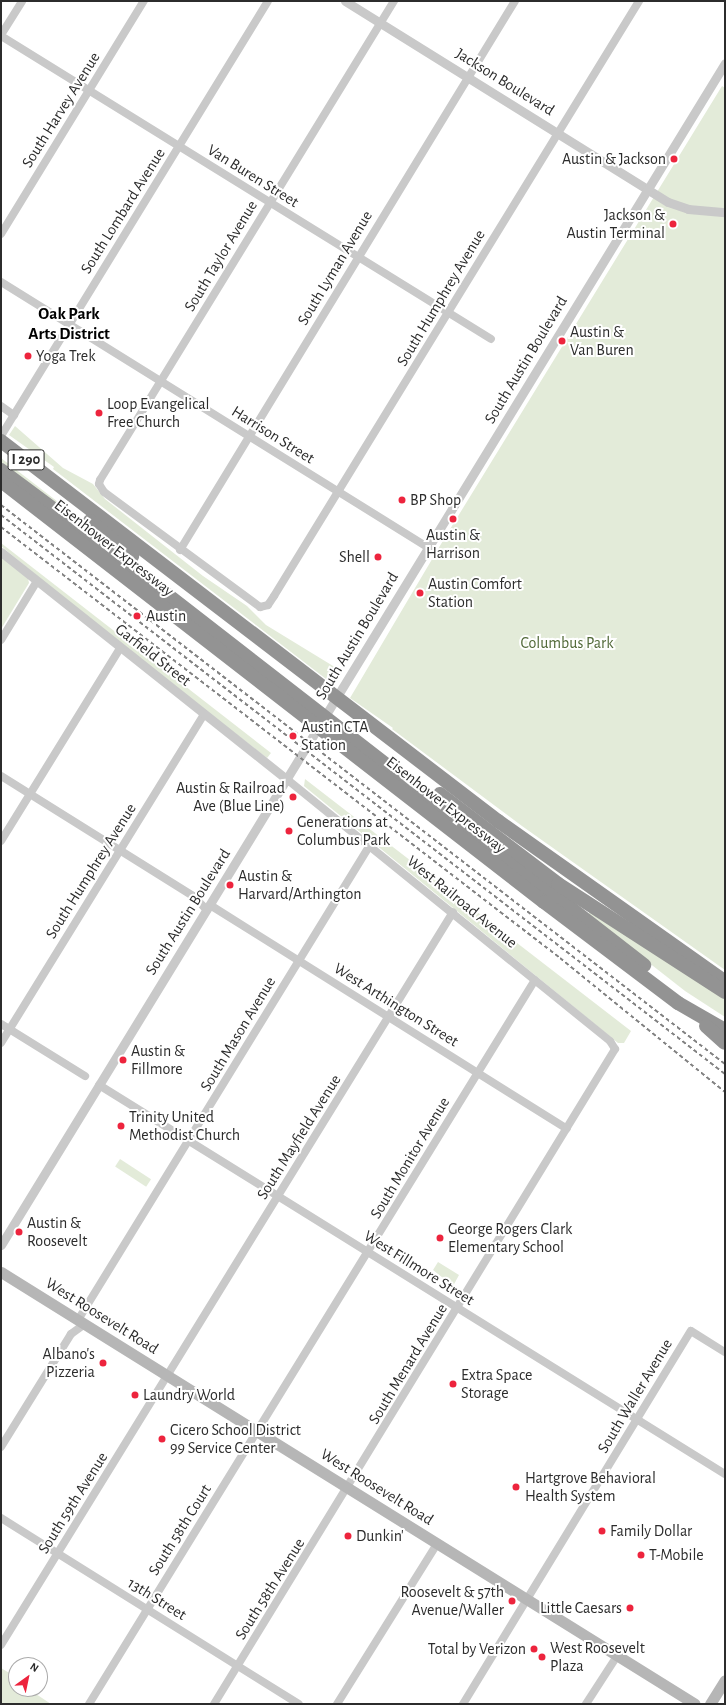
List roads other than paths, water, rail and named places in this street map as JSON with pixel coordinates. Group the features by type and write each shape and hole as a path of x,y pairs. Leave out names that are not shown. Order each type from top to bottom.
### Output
{"highway":[{"name":"Eisenhower Expressway","path":"2,436 52,480 486,812 725,982"},
{"path":"1,470 558,884 725,992"},
{"path":"52,480 82,514 147,569 687,998 722,1029"},
{"name":"Eisenhower Expressway","path":"1,481 319,728 678,1002 722,1029"},
{"path":"678,1002 725,1043"}],"main road":[{"name":"West Roosevelt Road","path":"1,1272 695,1704"},
{"path":"710,1704 725,1680"}],"street":[{"path":"1,36 22,1"},
{"name":"South Harvey Avenue","path":"1,234 144,1"},
{"name":"South Lombard Avenue","path":"2,436 268,1"},
{"name":"Jackson Boulevard","path":"345,1 668,202 688,209 725,212"},
{"name":"South Taylor Avenue","path":"180,550 104,492 99,484 394,1"},
{"name":"South Lyman Avenue","path":"180,550 515,1"},
{"name":"South Humphrey Avenue","path":"180,550 252,604 264,607 274,596 639,1"},
{"name":"Van Buren Street","path":"1,36 491,339"},
{"name":"South Austin Boulevard","path":"1,1245 288,780 648,190 722,75 725,63"},
{"name":"Harrison Street","path":"1,282 429,548"},
{"path":"1,406 14,415"},
{"name":"Garfield Street","path":"1,552 288,780"},
{"path":"1,640 37,581"},
{"path":"1,841 120,648"},
{"name":"South Humphrey Avenue","path":"1,1043 204,714"},
{"name":"West Arthington Street","path":"1,776 566,1129"},
{"name":"West Railroad Avenue","path":"288,780 453,912 610,1041 615,1048"},
{"name":"South Mason Avenue","path":"1,1447 71,1334 82,1322 189,1141 370,845"},
{"name":"South Mayfield Avenue","path":"168,1376 453,912"},
{"name":"South Monitor Avenue","path":"258,1432 535,980"},
{"path":"1,1024 85,1076"},
{"name":"South Menard Avenue","path":"348,1488 615,1048"},
{"name":"West Fillmore Street","path":"99,1085 725,1474"},
{"name":"South Waller Avenue","path":"462,1704 691,1331 725,1352"},
{"name":"South 59th Avenue","path":"1,1645 168,1376"},
{"name":"South 58th Court","path":"89,1704 258,1432"},
{"name":"South 58th Avenue","path":"214,1704 348,1488"},
{"name":"13th Street","path":"1,1518 299,1704"},
{"path":"337,1704 437,1544"},
{"path":"587,1702 617,1656"}],"railway":[{"path":"1,505 725,1064"},
{"path":"1,515 725,1074"},
{"path":"1,527 560,958 725,1092"}],"place":[{"name":"Austin & Jackson","path":"674,159"},
{"name":"Jackson & Austin Terminal","path":"673,224"},
{"name":"Austin & Van Buren","path":"562,341"},
{"name":"Yoga Trek","path":"28,356"},
{"name":"Loop Evangelical Free Church","path":"99,413"},
{"name":"BP Shop","path":"402,500"},
{"name":"Austin & Harrison","path":"453,519"},
{"name":"Shell","path":"378,557"},
{"name":"Austin Comfort Station","path":"420,593"},
{"name":"Austin","path":"137,616"},
{"name":"Austin CTA Station","path":"293,736"},
{"name":"Austin & Railroad Ave (Blue Line)","path":"293,797"},
{"name":"Generations at Columbus Park","path":"289,831"},
{"name":"Austin & Harvard/Arthington","path":"230,885"},
{"name":"Austin & Fillmore","path":"123,1060"},
{"name":"Trinity United Methodist Church","path":"121,1126"},
{"name":"Austin & Roosevelt","path":"19,1232"},
{"name":"George Rogers Clark Elementary School","path":"440,1238"},
{"name":"Albano's Pizzeria","path":"103,1363"},
{"name":"Extra Space Storage","path":"453,1384"},
{"name":"Laundry World","path":"135,1395"},
{"name":"Cicero School District 99 Service Center","path":"162,1439"},
{"name":"Hartgrove Behavioral Health System","path":"516,1487"},
{"name":"Family Dollar","path":"602,1531"},
{"name":"Dunkin'","path":"348,1536"},
{"name":"T-Mobile","path":"641,1555"},
{"name":"Roosevelt & 57th Avenue/Waller","path":"512,1601"},
{"name":"Little Caesars","path":"630,1608"},
{"name":"Total by Verizon","path":"534,1649"},
{"name":"West Roosevelt Plaza","path":"542,1657"}],"district":[{"name":"Oak Park Arts District","path":"69,324"}],"park label":[{"name":"Columbus Park","path":"567,643"}]}
